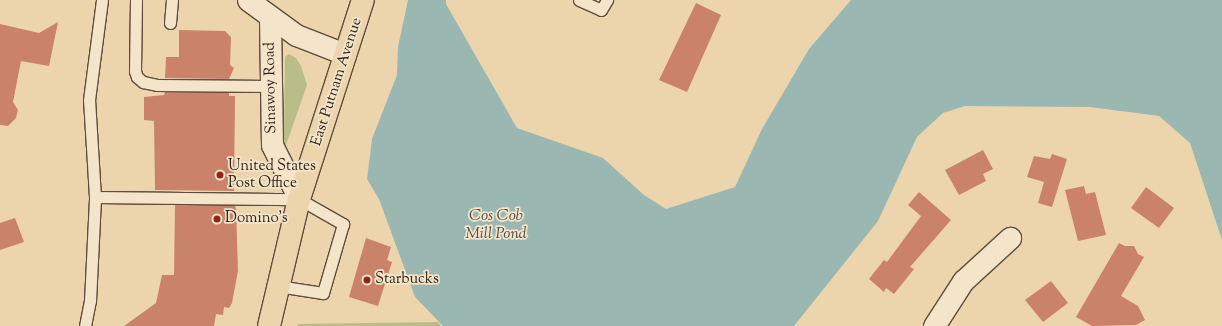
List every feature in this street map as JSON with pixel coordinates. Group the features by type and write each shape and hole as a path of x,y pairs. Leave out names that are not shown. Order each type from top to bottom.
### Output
{"main road":[{"name":"East Putnam Avenue","path":"269,326 299,199 363,0"}],"street":[{"name":"Sinawoy Road","path":"248,0 270,18 296,35 345,54"},
{"name":"Sinawoy Road","path":"270,18 272,145 299,199"},
{"path":"934,326 963,282 1010,238"}],"lane":[{"path":"85,326 90,301 95,197 89,100 102,0"},
{"path":"136,0 135,71 137,77 143,82 156,85 271,86"},
{"path":"170,23 172,0"},
{"path":"579,0 601,10 607,0"},
{"path":"95,197 299,199 343,224 323,293 278,286"}],"green space":[{"path":"289,54 296,58 301,66 307,85 286,145 284,143 285,57"},
{"path":"438,322 441,326 297,326 298,324"}],"water":[{"name":"Cos Cob Mill Pond","path":"408,0 446,0 446,4 517,128 603,158 644,195 666,209 735,187 762,129 809,49 851,0 1222,0 1222,240 1190,143 1159,116 1090,107 965,106 943,113 917,137 878,221 794,326 443,326 415,297 379,199 367,179 372,139 397,75 398,47"}],"building":[{"path":"696,3 721,15 687,92 659,80"},
{"path":"58,22 49,66 21,61 13,102 18,110 16,118 8,126 0,125 0,24 39,33"},
{"path":"179,30 225,31 231,37 230,65 234,68 229,79 165,78 166,57 179,57"},
{"path":"165,92 229,93 229,96 235,96 234,191 155,190 154,121 144,120 144,97 164,95"},
{"path":"983,150 993,169 983,174 986,181 959,195 945,170"},
{"path":"1052,154 1067,159 1052,207 1038,203 1044,182 1027,177 1034,156 1050,159"},
{"path":"1084,186 1086,194 1095,192 1106,235 1078,241 1065,190"},
{"path":"1146,187 1174,208 1159,228 1131,208"},
{"path":"919,192 951,220 910,267 914,269 894,294 886,288 884,292 869,279 884,260 887,262 921,216 908,205"},
{"path":"175,205 234,205 236,208 238,271 232,303 229,308 224,307 223,315 216,314 214,326 124,326 156,303 162,275 174,275"},
{"path":"15,218 24,242 0,250 0,223"},
{"path":"366,238 391,247 387,260 392,262 378,306 349,297"},
{"path":"1119,243 1125,246 1134,246 1138,254 1144,257 1121,296 1138,306 1145,320 1136,325 1092,326 1076,317"},
{"path":"1051,281 1068,303 1043,322 1025,300"}],"place":[{"name":"United States Post Office","path":"220,175"},
{"name":"Domino's","path":"217,219"},
{"name":"Starbucks","path":"367,280"}]}
